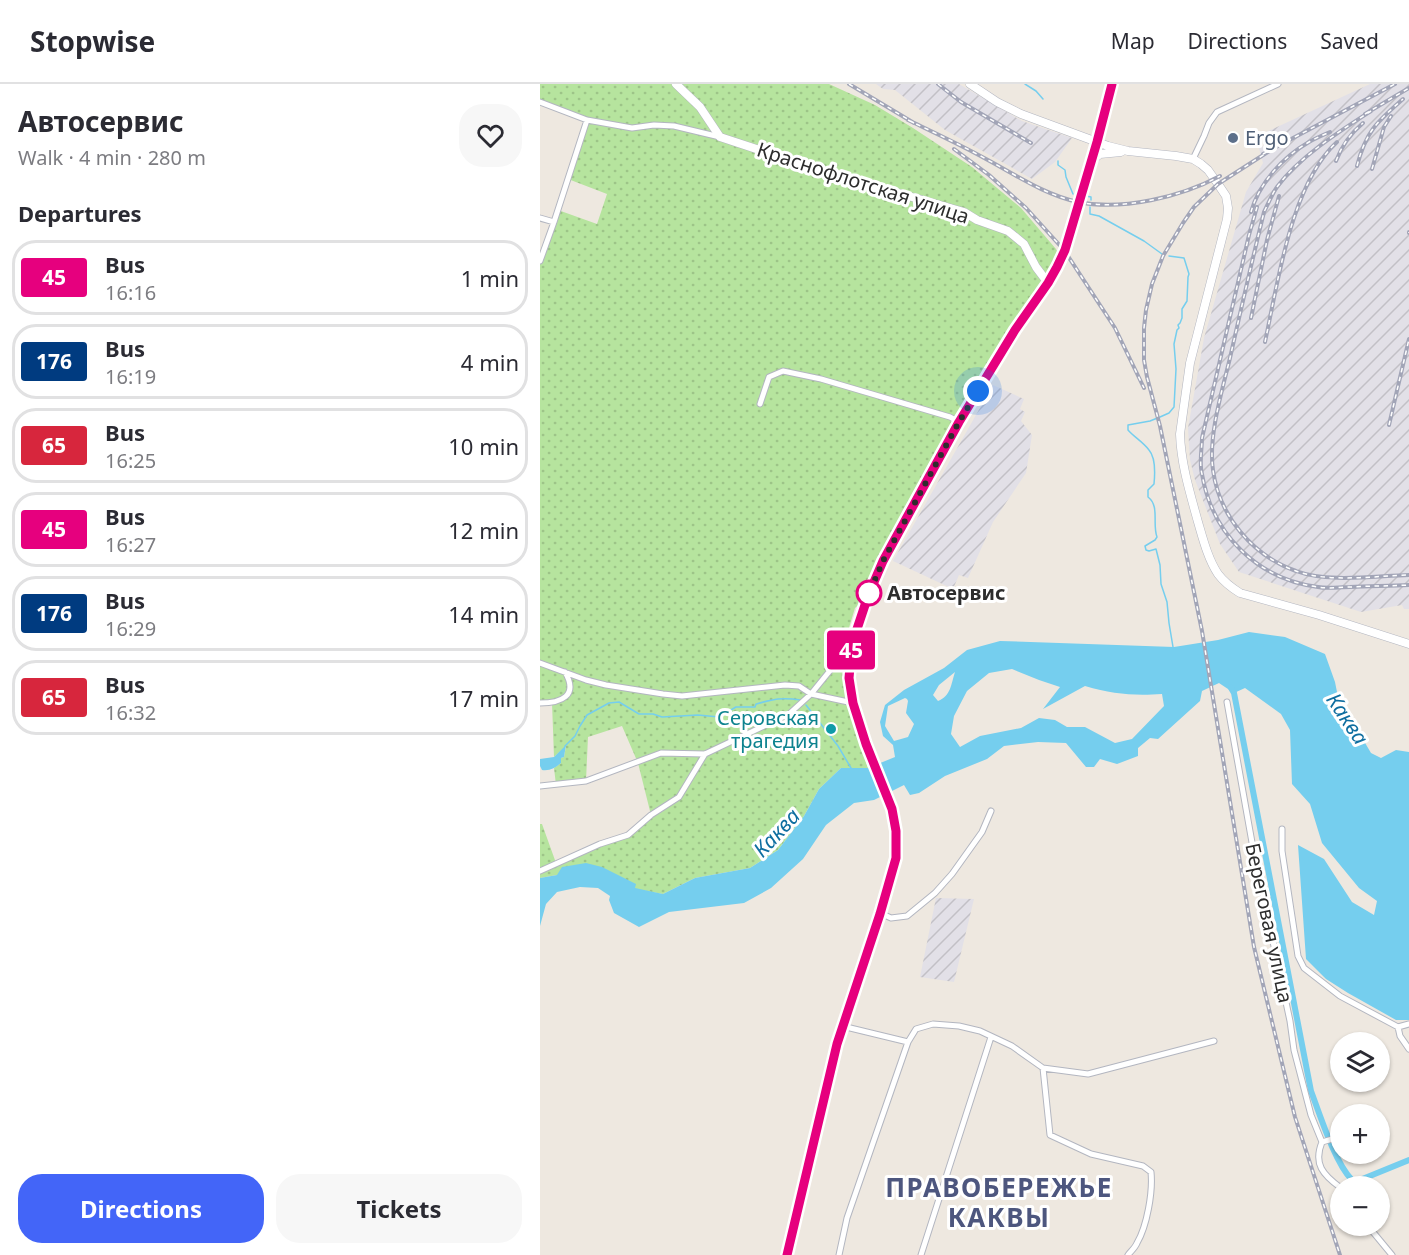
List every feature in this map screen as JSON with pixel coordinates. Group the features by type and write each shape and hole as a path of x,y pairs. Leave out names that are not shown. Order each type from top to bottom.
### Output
{"main road":[{"path":"676,84 700,107 720,136"},
{"path":"970,84 997,102 1021,114 1097,142 1128,151 1192,159 1201,164 1218,184 1226,196 1227,219 1190,363 1180,434 1186,475 1208,555 1219,575 1240,593 1409,644"},
{"path":"787,1255 842,1026 880,914 896,858 896,831 892,809 866,744 853,703 849,678 852,644 868,596 883,561 959,422 1015,330 1048,283 1065,250 1112,84"},
{"name":"Краснофлотская улица","path":"720,136 839,176 964,212 977,220 1008,231 1024,244 1036,267 1048,283"},
{"path":"1091,161 1100,154 1128,151"}],"street":[{"path":"1192,159 1209,123 1218,112 1278,84"},
{"path":"540,102 587,120 632,128 654,125 674,126 720,136"},
{"path":"540,261 587,120"},
{"path":"540,218 554,222"},
{"path":"760,404 770,376 783,371 821,379 950,417 959,422"},
{"path":"540,786 586,781 661,753 705,754 789,714 811,694 852,644"},
{"path":"540,663 586,680 681,696 785,685 799,686 811,694 853,703"},
{"path":"540,703 552,703 563,699 569,690 570,681 565,672"},
{"name":"Береговая улица","path":"1227,702 1253,848 1290,1021 1294,1050 1311,1115 1322,1142"},
{"path":"540,871 600,844 628,835 651,815 680,797 705,754"},
{"path":"880,914 891,918 908,916 935,893 952,874 982,832 991,812"},
{"path":"1282,829 1282,851 1298,956 1304,968 1340,996 1398,1027 1409,1024"},
{"path":"839,1255 847,1218 908,1042 916,1029 933,1024 959,1026 980,1031 1012,1046 1043,1068 1088,1074 1214,1041"},
{"path":"842,1026 908,1042"},
{"path":"1398,1027 1400,1036 1409,1049"},
{"path":"921,1255 991,1037"},
{"path":"1043,1068 1050,1135 1091,1154 1143,1166 1151,1172 1152,1182 1145,1224 1137,1244 1128,1255"},
{"path":"1330,1140 1322,1142 1318,1154 1322,1170 1330,1180"},
{"path":"1376,1236 1392,1255"}],"shaded area":[{"path":"876,84 959,84 1022,121 1072,138 1055,162 1032,179 945,130 895,90 883,89"},
{"path":"1370,84 1409,84 1409,609 1404,609 1402,605 1361,612 1239,572 1220,544 1195,480 1190,460 1188,428 1204,338 1246,192 1263,163 1259,148 1271,142 1266,132"},
{"path":"993,385 1024,399 1020,409 1025,412 1021,421 1032,435 1026,473 993,522 968,578 959,575 953,589 893,561"},
{"path":"936,898 974,899 954,982 920,977"}],"green space":[{"path":"540,84 829,84 875,105 972,167 1021,208 1056,249 1061,259 959,422 868,596 855,608 845,641 843,675 846,700 868,768 841,768 819,789 804,816 778,850 750,868 695,878 663,894 557,875 540,878 540,824 542,824 556,863 628,835 651,815 638,763 622,726 588,737 586,781 556,785 554,768 561,763 566,746 554,757 552,703 540,703 540,261 558,210 597,224 607,194 568,179 587,120 540,102"}],"water":[{"name":"Каква","path":"1249,632 1285,637 1325,654 1338,697 1371,753 1381,758 1396,750 1409,752 1409,1020 1396,1020 1348,993 1326,979 1306,959 1298,845 1324,859 1352,902 1374,915 1377,901 1359,888 1322,843 1310,804 1292,784 1290,730 1281,714 1245,688 1234,693 1219,683 1202,691 1200,701 1158,739 1150,738 1138,748 1138,756 1117,764 1100,759 1094,767 1086,767 1066,743 1038,742 1004,746 987,759 945,776 919,793 910,795 904,785 874,800 854,803 826,825 803,859 771,888 744,903 669,912 639,927 614,913 609,900 610,896 598,888 580,887 557,892 546,904 540,926 540,878 557,875 562,867 586,863 602,867 636,884 635,888 663,894 695,878 750,868 778,850 804,816 819,789 841,768 868,768 895,757 893,745 883,736 880,722 885,705 904,690 944,668 967,650 1000,641 1174,647","holes":["1012,669 1060,687 1043,709 1085,686 1123,694 1162,694 1164,706 1132,739 1115,743 1085,727 1067,727 1055,720 1039,718 1021,728 980,736 960,747 951,734 954,716 967,691 989,673","955,672 948,693 938,701 933,695 939,685","907,699 906,713 914,724 908,737 894,741 885,726 888,706"]},
{"path":"566,745 561,763 552,769 542,770 540,759 554,757"}],"waterway":[{"path":"1025,84 1043,99"},
{"path":"1058,161 1058,165 1065,170 1073,194"},
{"path":"1086,196 1091,197 1091,200"},
{"path":"1090,207 1090,214 1099,216 1144,241 1162,254"},
{"path":"1169,256 1184,258 1189,274 1187,301 1182,309 1182,318 1174,344 1176,369 1174,407 1169,413 1150,421 1128,425 1128,430 1149,450 1154,462 1154,484 1148,490 1148,497 1154,505 1157,537 1145,546 1149,551 1156,549 1173,647"},
{"path":"1231,688 1234,693 1311,1091 1323,1125 1334,1151 1352,1180 1360,1180 1409,1160"},
{"path":"565,746 575,736 587,715 609,703 619,702 639,714 653,714 662,717 698,715 719,717 736,707 755,707 756,704 778,699 801,700"},
{"path":"806,705 838,746 851,768"}],"railway":[{"path":"849,84 914,123"},
{"path":"938,84 961,102 1031,143"},
{"path":"1263,154 1395,84"},
{"path":"1365,114 1409,88"},
{"path":"1357,166 1369,135 1386,114 1403,99"},
{"path":"1371,111 1321,145 1297,165 1277,187 1264,212 1217,414 1212,443 1213,470 1222,503 1231,518 1252,545 1280,564 1296,571 1322,577 1409,575"},
{"path":"1372,169 1384,127 1391,116"},
{"path":"908,120 1042,190 1078,202 1113,205 1151,200 1188,190 1220,176"},
{"path":"1336,161 1347,140 1363,123"},
{"path":"1251,212 1266,181 1281,163 1299,148 1330,132"},
{"path":"1265,342 1281,263 1297,208 1321,160 1337,142"},
{"path":"954,149 989,175 1026,208 1064,250 1115,328 1144,388"},
{"path":"1271,150 1218,184 1194,207 1163,256 1152,284 1146,310 1144,360 1160,426 1202,631 1254,947 1295,1117 1340,1255"},
{"path":"1251,318 1267,240 1279,196"},
{"path":"1257,207 1202,438 1201,470 1207,496 1227,534 1241,550 1257,564 1276,574 1296,582 1322,588 1409,585"},
{"path":"1389,425 1409,339"}],"bus line":[{"name":"45","path":"787,1255 837,1044 896,858 896,831 892,809 866,744 853,703 849,678 852,644 862,611 883,561 959,422 1015,330 1048,283 1065,250 1112,84"}],"place":[{"name":"Ergo","path":"1233,138"},
{"name":"Автосервис","path":"869,593"},
{"name":"Серовская трагедия","path":"831,729"}],"district":[{"name":"ПРАВОБЕРЕЖЬЕ КАКВЫ","path":"999,1203"}],"route":[{"path":"869,593 868,596 883,561 978,391"}]}
